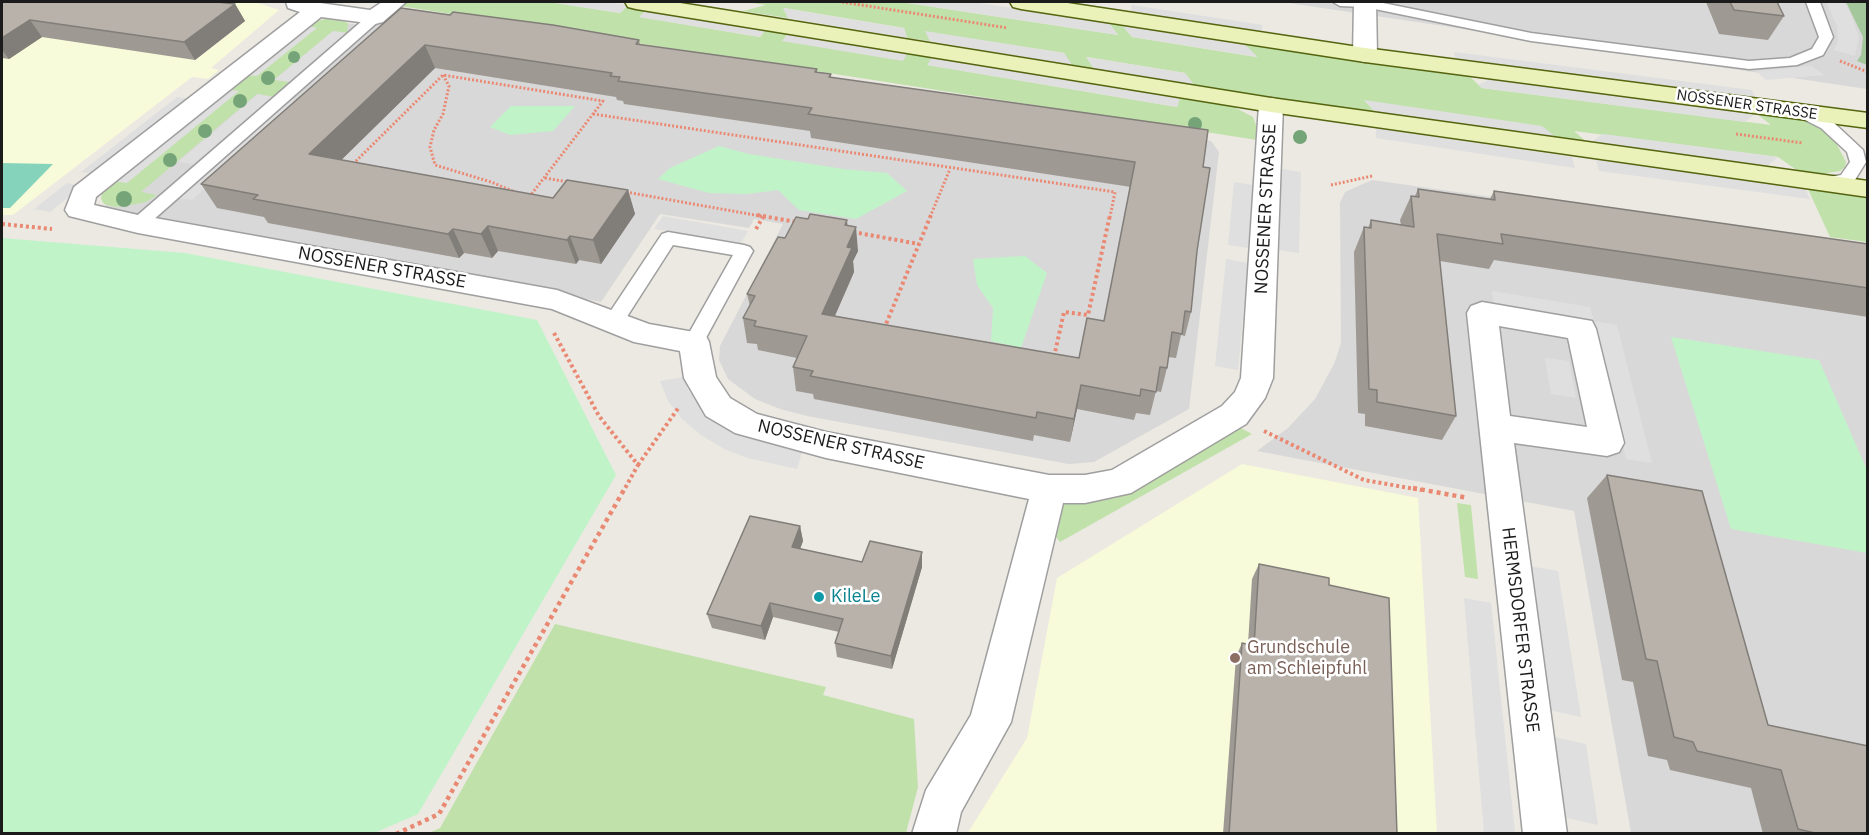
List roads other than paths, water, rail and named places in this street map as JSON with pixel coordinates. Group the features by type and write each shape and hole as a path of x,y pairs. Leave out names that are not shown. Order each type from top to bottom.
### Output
{"street":[{"path":"292,2 316,10 375,17 395,2"},
{"name":"NOSSENER STRASSE","path":"636,2 1271,105 1868,189"},
{"name":"NOSSENER STRASSE","path":"1020,2 1365,55 1868,121"},
{"path":"1365,2 1365,55"},
{"name":"NOSSENER STRASSE","path":"316,10 84,193 79,210 138,224 556,300 645,334 694,342 700,378 718,407 747,424 826,445 1049,489 1085,489 1119,483 1234,415 1249,398 1257,378 1271,105"},
{"name":"HERMSDORFER STRASSE","path":"1495,427 1607,443 1581,329 1482,313 1495,427 1545,834"},
{"path":"934,834 941,805 990,722 1049,489"}],"lane":[{"path":"1340,2 1365,2 1531,38 1739,64 1792,63 1818,52 1826,37 1813,2"},
{"path":"138,224 375,17"},
{"path":"1803,113 1827,125 1855,150 1858,162 1847,179 1822,183"},
{"path":"615,321 668,238 744,251 694,342"}],"place":[{"name":"KileLe","path":"819,597"},
{"name":"Grundschule am Schleipfuhl","path":"1235,658"}]}
